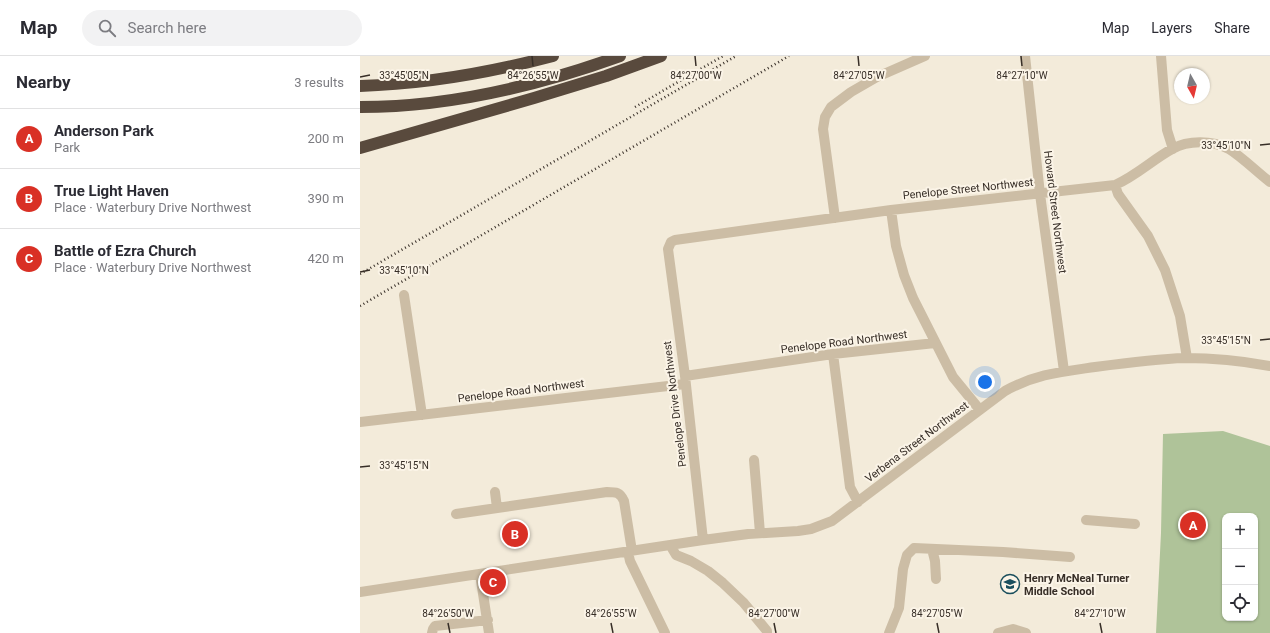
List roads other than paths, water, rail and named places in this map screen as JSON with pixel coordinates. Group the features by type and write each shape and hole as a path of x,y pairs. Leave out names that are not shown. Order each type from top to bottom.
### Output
{"highway":[{"path":"360,86 414,83 462,77 494,71 553,56"},
{"path":"360,107 442,101 488,94 551,78 620,56"},
{"path":"360,148 606,76 661,56"}],"street":[{"path":"834,218 823,129 824,117 831,107 852,92 877,77 925,56"},
{"name":"Howard Street Northwest","path":"1024,56 1040,194 1064,371"},
{"path":"1161,56 1167,130 1173,149"},
{"name":"Penelope Street Northwest","path":"670,264 668,249 671,242 675,240 891,210 1115,185 1127,180 1173,149 1186,144 1199,142 1215,144 1228,149 1270,182"},
{"path":"1115,185 1118,194 1148,236 1165,270 1180,316 1187,358"},
{"path":"891,210 896,246 904,275 913,298 953,377 980,410"},
{"name":"Penelope Drive Northwest","path":"670,264 703,540"},
{"path":"404,295 422,415"},
{"name":"Penelope Road Northwest","path":"360,422 685,380 833,354 935,343"},
{"path":"833,354 850,487 858,502"},
{"name":"Verbena Street Northwest","path":"360,592 703,540 760,533 812,529 832,521 1005,391 1021,382 1041,375 1136,361 1187,358 1246,362 1270,366"},
{"path":"754,460 760,533"},
{"path":"495,492 497,508"},
{"path":"456,514 607,492 617,492 622,495 624,501 630,561 665,633"},
{"path":"1086,520 1135,524"},
{"path":"670,545 676,555 691,561 708,571 743,602 767,630 767,633"},
{"path":"889,633 899,608 903,569 907,555 914,548 1070,557"},
{"path":"932,549 936,561 936,579"},
{"path":"480,574 489,633"},
{"path":"432,633 435,626 488,620"},
{"path":"998,633 1013,629 1026,633"}],"railway":[{"path":"635,107 723,56"},
{"path":"360,274 736,56"},
{"path":"360,306 789,56"}],"place":[{"name":"Anderson Park","path":"1193,525"},
{"name":"True Light Haven","path":"515,534"},
{"name":"Battle of Ezra Church","path":"493,582"},
{"name":"Henry McNeal Turner Middle School","path":"1010,584"}]}
